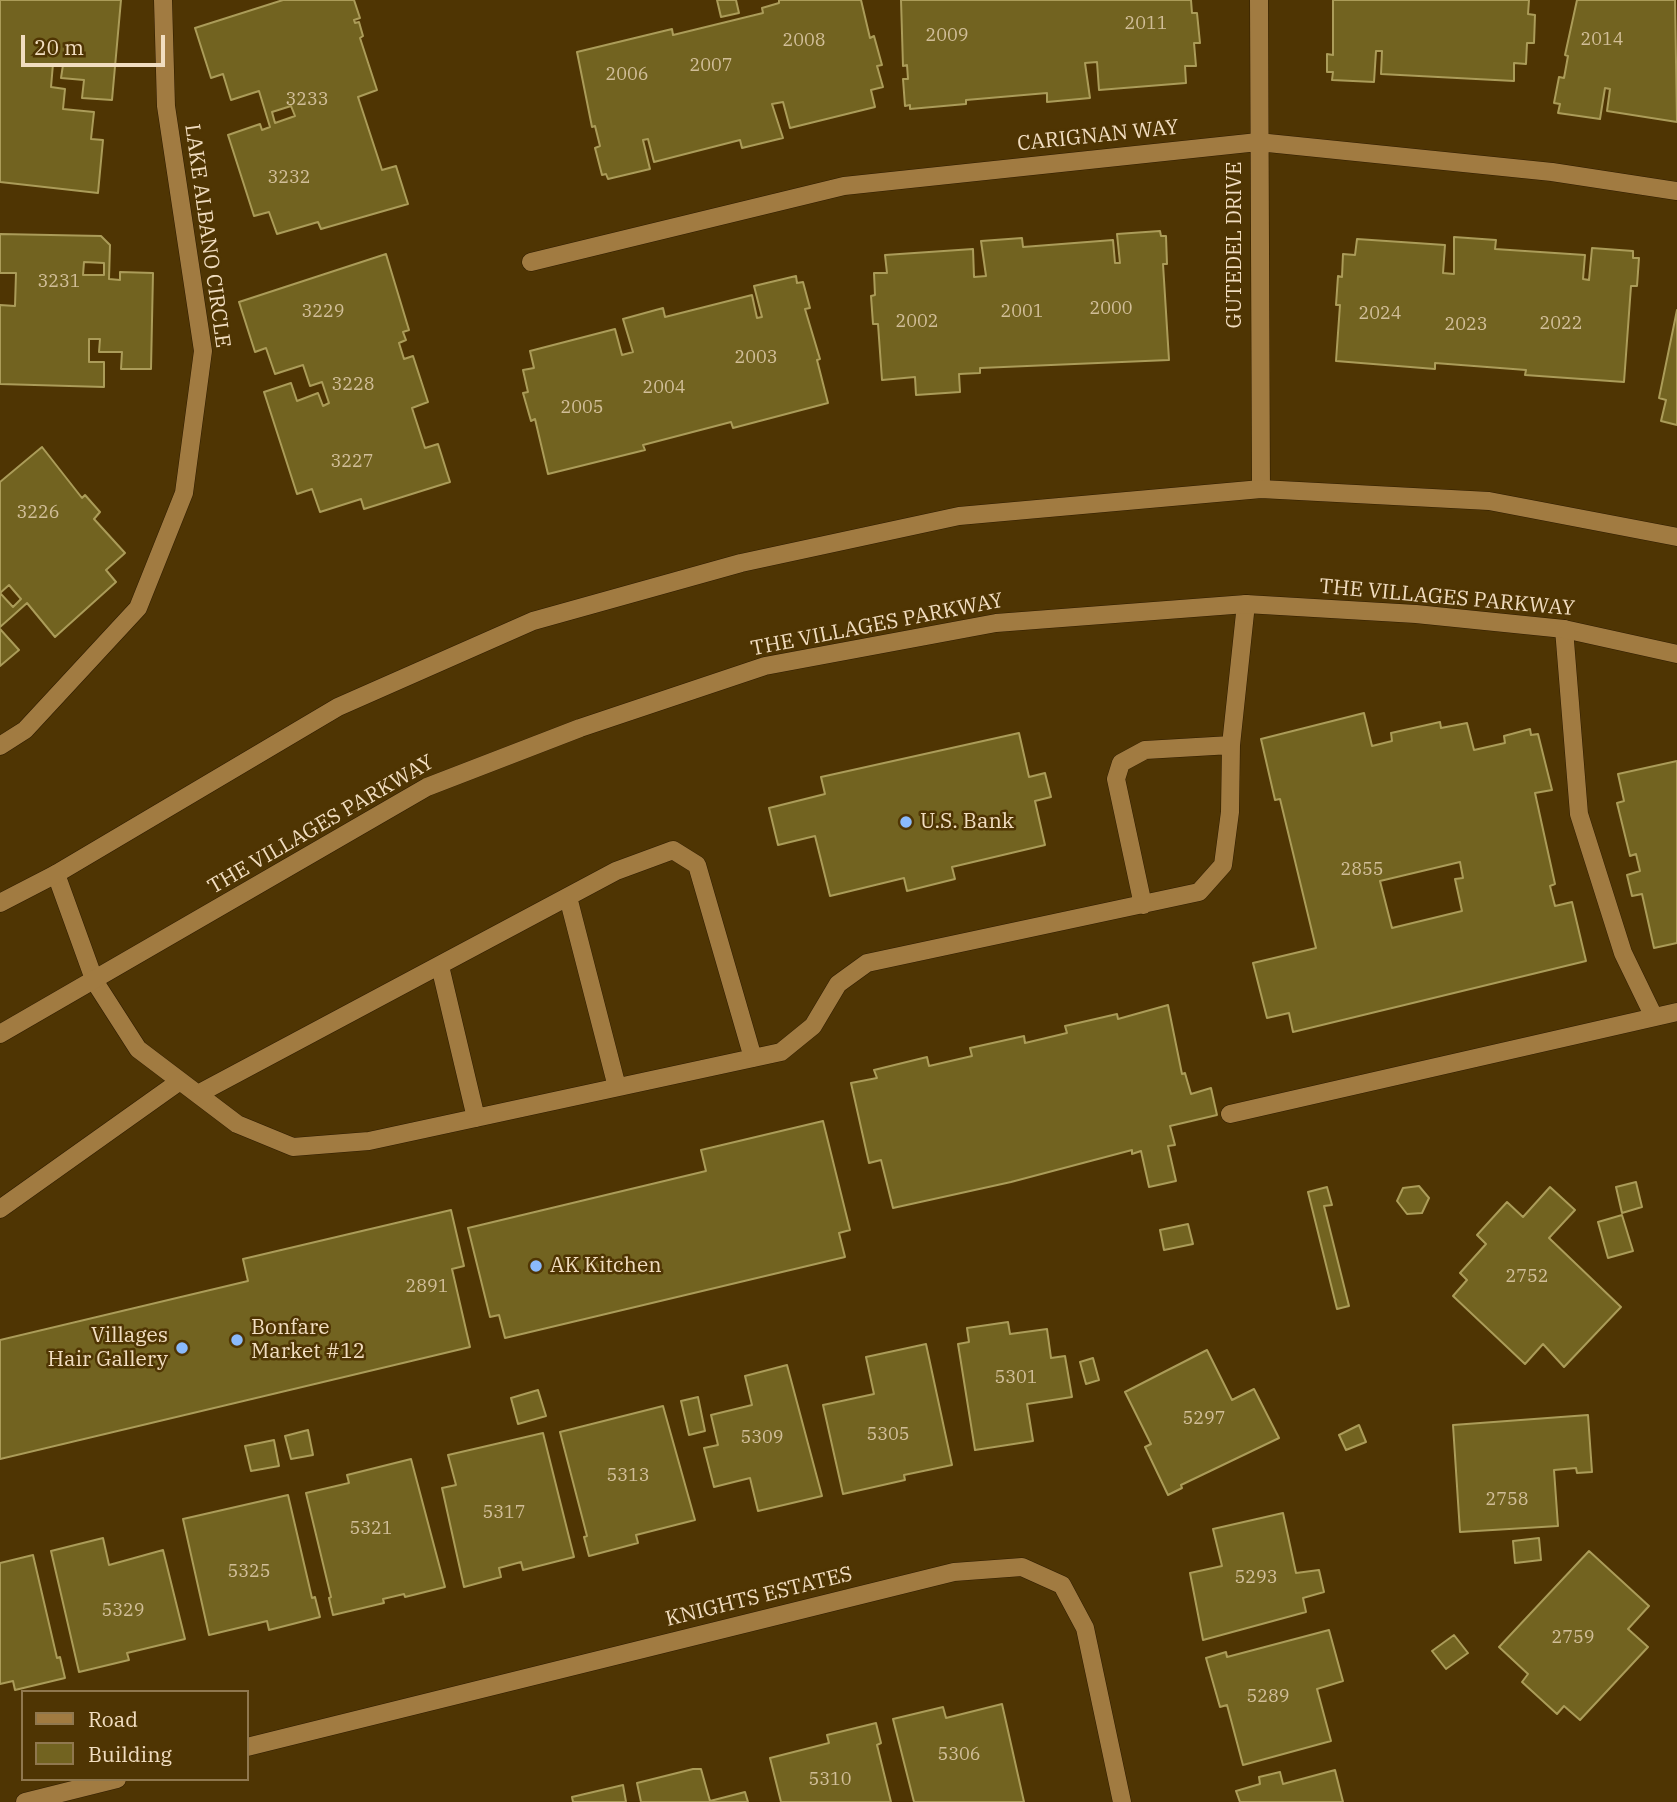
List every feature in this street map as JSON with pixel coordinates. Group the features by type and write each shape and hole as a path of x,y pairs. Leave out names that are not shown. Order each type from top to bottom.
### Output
{"street":[{"name":"LAKE ALBANO CIRCLE","path":"0,746 25,730 138,608 184,494 203,351 166,106 163,0"},
{"name":"GUTEDEL DRIVE","path":"1259,0 1261,489"},
{"name":"CARIGNAN WAY","path":"531,262 844,186 1258,142 1552,172 1677,191"},
{"path":"0,903 56,873 338,707 533,621 741,563 959,516 1261,489 1489,501 1677,537"},
{"path":"56,873 95,982 138,1049 237,1124 293,1147 369,1140 781,1052 813,1026 838,984 867,964 1199,892 1223,865 1230,812 1231,745 1246,604"},
{"name":"THE VILLAGES PARKWAY","path":"0,1034 95,982 427,787 580,728 765,666 996,623 1246,604 1416,614 1564,629 1677,654"},
{"path":"1564,629 1579,814 1623,953 1654,1017"},
{"path":"1143,905 1116,779 1121,763 1145,750 1231,745"},
{"path":"198,1094 616,872 673,850 696,865 753,1058"},
{"path":"568,897 617,1087"},
{"path":"440,966 476,1118"},
{"path":"1230,1114 1677,1012"},
{"path":"0,1209 180,1081"},
{"name":"KNIGHTS ESTATES","path":"248,1747 954,1572 1022,1567 1062,1585 1086,1628 1122,1802"},
{"path":"25,1802 109,1781"}],"building":[{"path":"0,0 121,0 112,100 82,98 84,80 61,78 63,65 53,64 51,87 65,89 63,109 94,112 91,139 103,140 98,193 0,182"},
{"path":"283,0 354,0 360,18 354,20 355,23 359,22 363,36 360,38 377,90 358,97 382,170 396,166 408,204 321,229 318,222 277,234 269,212 254,216 228,135 260,124 262,130 270,127 259,91 231,100 223,74 211,78 195,28","holes":["291,106 295,116 275,123 272,112"]},
{"path":"717,0 736,0 739,13 721,17"},
{"path":"779,0 861,0 870,38 874,36 882,65 877,66 883,87 871,90 875,107 790,128 783,102 772,104 783,138 742,148 740,140 654,162 648,139 643,140 650,169 608,179 606,174 602,175 595,148 600,146 595,126 592,127 577,52 672,29 673,35 763,13 762,8 779,3"},
{"path":"901,0 1191,0 1192,13 1197,13 1200,43 1194,43 1196,66 1185,66 1186,83 1099,90 1097,62 1085,63 1090,98 1047,102 1047,93 966,100 966,104 910,109 910,105 905,106 903,79 908,79 907,65 903,66"},
{"path":"1333,0 1529,0 1528,14 1535,15 1534,43 1527,43 1526,64 1514,63 1514,81 1381,74 1382,51 1376,51 1374,82 1332,80 1333,72 1327,72 1327,54 1333,55"},
{"path":"1577,0 1675,0 1677,122 1607,111 1610,89 1605,88 1600,119 1558,113 1560,104 1554,103 1559,77 1564,78 1568,56 1565,55"},
{"path":"1160,231 1161,236 1166,236 1167,264 1163,264 1169,360 980,368 980,373 959,374 960,392 916,395 915,377 882,380 878,324 873,324 871,296 875,295 874,273 887,273 885,255 973,249 974,277 986,276 981,241 1022,238 1023,247 1113,240 1115,263 1120,263 1117,234"},
{"path":"0,234 101,236 110,245 109,279 120,280 120,272 153,273 151,369 121,369 122,352 99,352 100,339 89,339 89,362 104,362 104,387 0,384 0,305 15,306 16,273 0,273","holes":["84,262 104,263 104,275 83,275"]},
{"path":"1454,237 1496,240 1495,249 1585,255 1583,279 1589,280 1592,248 1633,251 1633,258 1639,258 1637,286 1631,286 1624,382 1525,375 1526,370 1435,363 1435,369 1336,361 1340,305 1336,305 1338,276 1342,277 1343,254 1355,255 1357,239 1445,245 1443,273 1454,274"},
{"path":"386,254 409,330 403,332 406,340 399,343 404,359 413,356 428,402 412,408 425,448 438,444 450,482 364,509 361,499 320,512 312,489 297,494 264,392 291,383 297,401 318,393 323,406 329,403 322,382 310,386 303,365 275,374 266,348 255,352 239,302"},
{"path":"796,276 797,283 803,282 810,308 805,309 820,359 817,360 828,403 733,428 731,422 643,445 645,450 548,474 535,419 531,421 523,393 528,392 523,370 534,368 530,351 615,329 622,355 633,352 623,319 663,308 665,317 752,295 757,318 762,317 754,286"},
{"path":"1677,310 1677,425 1661,421 1666,400 1659,398"},
{"path":"42,447 82,498 85,495 100,512 94,519 125,553 106,570 116,582 55,637 27,603 0,627 0,482","holes":["9,585 21,599 13,607 0,593"]},
{"path":"0,629 19,650 0,666"},
{"path":"1364,713 1372,746 1392,741 1391,733 1440,722 1441,728 1467,723 1474,750 1505,743 1504,736 1530,729 1531,735 1538,734 1552,790 1535,793 1555,884 1550,886 1555,906 1572,902 1586,961 1293,1032 1289,1013 1267,1018 1253,963 1316,948 1280,799 1275,800 1261,739","holes":["1460,862 1463,878 1455,879 1462,911 1392,928 1380,881"]},
{"name":"U.S. Bank","path":"1019,733 1029,777 1045,773 1051,797 1035,801 1045,845 952,867 955,879 907,891 904,878 830,896 815,836 778,845 769,808 825,794 821,777"},
{"path":"1677,761 1677,943 1654,948 1642,894 1632,896 1627,875 1640,871 1636,854 1630,856 1617,803 1624,801 1618,774"},
{"path":"1168,1005 1182,1074 1185,1073 1191,1094 1211,1088 1217,1115 1170,1126 1175,1145 1168,1146 1176,1181 1149,1187 1141,1151 1132,1154 1132,1150 1011,1182 893,1208 881,1160 869,1163 851,1083 877,1078 874,1070 927,1057 929,1066 972,1056 970,1048 1024,1036 1025,1043 1067,1033 1065,1026 1117,1014 1118,1019"},
{"path":"823,1121 850,1230 839,1233 845,1257 505,1338 499,1315 490,1317 468,1228 706,1171 701,1150"},
{"path":"1636,1182 1642,1207 1622,1213 1616,1187"},
{"path":"1419,1186 1429,1198 1422,1213 1407,1214 1397,1201 1403,1188"},
{"path":"1327,1187 1332,1205 1324,1206 1349,1306 1337,1309 1308,1192"},
{"path":"1550,1187 1575,1210 1549,1238 1621,1307 1564,1367 1543,1344 1525,1364 1453,1296 1467,1280 1460,1273 1486,1244 1477,1235 1507,1202 1523,1217"},
{"path":"451,1210 464,1266 452,1269 470,1347 0,1459 0,1340 248,1281 243,1259"},
{"path":"1622,1215 1633,1251 1608,1258 1598,1222"},
{"path":"1188,1224 1193,1244 1164,1250 1160,1230"},
{"path":"1008,1322 1010,1334 1047,1329 1051,1358 1065,1356 1072,1397 1027,1404 1033,1441 975,1450 958,1344 969,1342 967,1328"},
{"path":"926,1344 952,1465 904,1475 905,1480 843,1494 823,1405 874,1394 866,1357"},
{"path":"1207,1350 1232,1400 1254,1389 1279,1438 1181,1485 1182,1488 1168,1495 1145,1447 1151,1444 1125,1392"},
{"path":"1093,1358 1099,1380 1086,1384 1080,1362"},
{"path":"787,1365 822,1496 758,1511 750,1478 714,1487 704,1448 718,1445 711,1415 752,1405 745,1376"},
{"path":"538,1390 546,1416 518,1424 511,1398"},
{"path":"698,1397 705,1431 689,1435 681,1401"},
{"path":"663,1406 695,1520 636,1535 638,1543 589,1556 584,1537 587,1536 560,1432"},
{"path":"1588,1415 1592,1472 1577,1473 1576,1468 1554,1470 1558,1526 1460,1532 1453,1425"},
{"path":"1359,1425 1366,1442 1346,1450 1339,1435"},
{"path":"308,1430 313,1455 291,1459 285,1436"},
{"path":"543,1433 574,1557 523,1570 521,1562 499,1568 501,1577 464,1587 442,1488 456,1485 448,1455"},
{"path":"274,1440 279,1466 251,1471 245,1446"},
{"path":"411,1459 445,1587 405,1597 404,1594 383,1599 384,1603 333,1615 306,1493 349,1483 347,1475"},
{"path":"288,1495 312,1598 315,1597 320,1617 269,1630 267,1621 209,1635 183,1519"},
{"path":"1283,1513 1296,1573 1319,1570 1324,1592 1303,1598 1306,1612 1203,1640 1190,1573 1222,1566 1213,1529"},
{"path":"103,1538 109,1565 163,1550 185,1639 127,1653 129,1660 79,1672 51,1551"},
{"path":"1539,1538 1541,1560 1515,1563 1513,1541"},
{"path":"1589,1551 1649,1606 1628,1629 1648,1647 1580,1720 1564,1706 1557,1714 1522,1682 1528,1674 1499,1647"},
{"path":"33,1555 57,1658 60,1657 65,1678 15,1690 13,1681 0,1684 0,1563"},
{"path":"1329,1630 1343,1681 1317,1689 1331,1741 1243,1765 1227,1705 1220,1707 1206,1658 1226,1652 1227,1657"},
{"path":"1454,1635 1468,1653 1446,1669 1432,1651"},
{"path":"1002,1704 1024,1802 914,1802 893,1719 943,1707 946,1718"},
{"path":"876,1723 881,1743 877,1745 891,1802 781,1802 770,1758 829,1743 827,1735"},
{"path":"701,1769 710,1801 745,1792 748,1802 641,1802 637,1783"},
{"path":"1335,1770 1343,1802 1240,1802 1236,1791 1260,1784 1259,1777 1280,1772 1283,1784"},
{"path":"623,1785 626,1802 573,1802 572,1797"}],"place":[{"name":"U.S. Bank","path":"906,822"},
{"name":"AK Kitchen","path":"536,1266"},
{"name":"Bonfare Market #12","path":"237,1340"},
{"name":"Villages Hair Gallery","path":"182,1348"}]}
